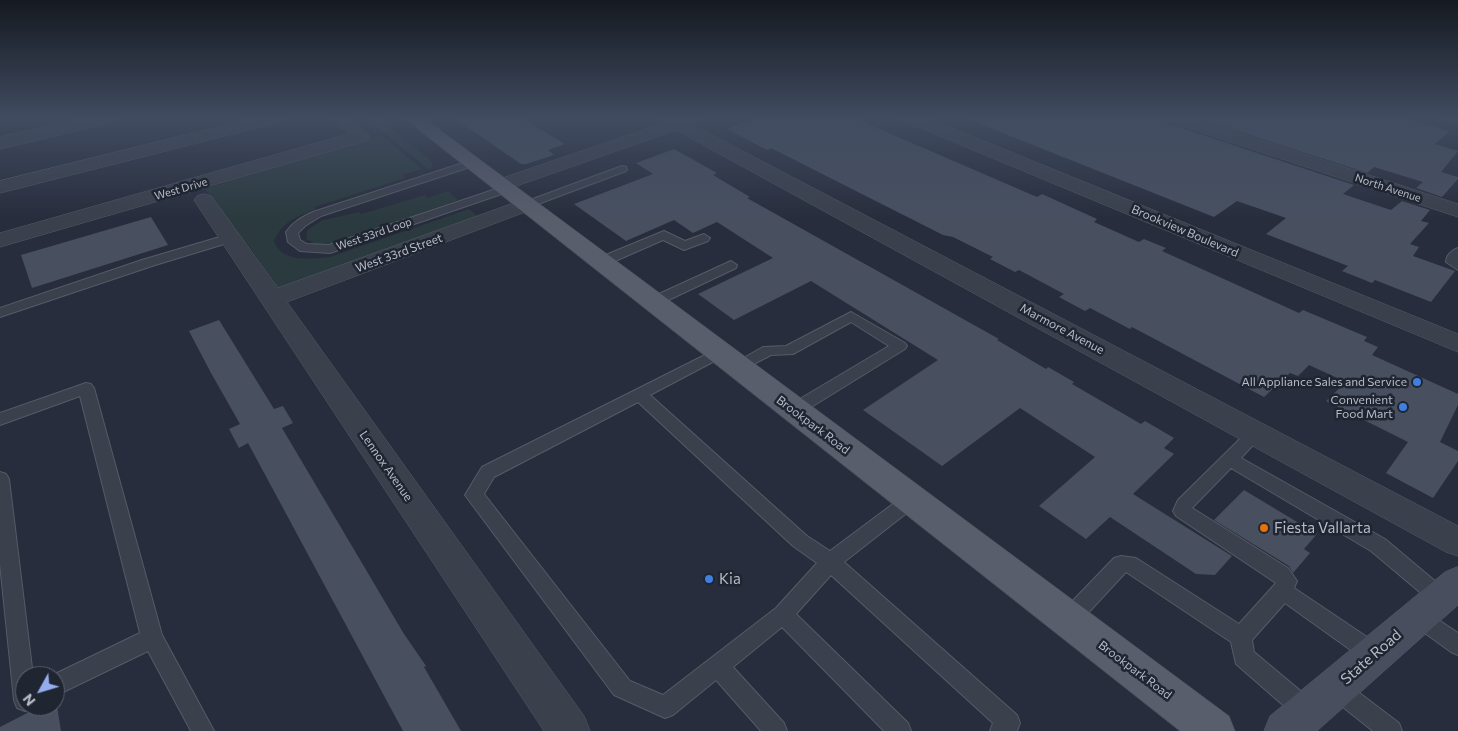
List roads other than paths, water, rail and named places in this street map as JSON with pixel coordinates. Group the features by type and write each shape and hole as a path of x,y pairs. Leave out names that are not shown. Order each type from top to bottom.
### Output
{"main road":[{"name":"Brookpark Road","path":"458,152 1214,731"},
{"name":"State Road","path":"1309,710 1439,599"}],"street":[{"path":"0,188 140,152"},
{"name":"West Drive","path":"0,240 305,152"},
{"path":"503,187 595,152"},
{"name":"Marmore Avenue","path":"739,152 1458,542"},
{"name":"Brookview Boulevard","path":"994,152 1458,344"},
{"name":"North Avenue","path":"1279,152 1458,211"},
{"name":"Lennox Avenue","path":"204,200 569,731"},
{"name":"West 33rd Street","path":"271,299 526,205"}],"lane":[{"name":"West 33rd Loop","path":"472,163 317,214 301,223 292,232 294,242 304,248 330,249 503,187"},
{"path":"526,205 622,169"},
{"path":"601,262 664,235 684,246 704,238"},
{"path":"0,313 147,263 230,238"},
{"path":"1458,252 1452,258 1452,262 1458,266"},
{"path":"653,302 731,265"},
{"path":"794,410 900,346 851,316 788,351 768,350 728,360 638,394 488,472 474,495 622,688 665,707 784,614 830,562 911,500"},
{"path":"0,419 86,388 152,638 203,731"},
{"path":"638,394 800,541 830,562 1009,723 1001,731"},
{"path":"1241,638 1284,591 1287,581 1281,574 1182,511 1184,505 1256,433"},
{"path":"1229,459 1378,545 1439,599 1458,645"},
{"path":"0,480 21,666"},
{"path":"1068,620 1121,564 1129,564 1241,638 1244,657 1309,710 1391,731"},
{"path":"1284,591 1374,654"},
{"path":"784,614 900,731"},
{"path":"65,680 152,638"},
{"path":"718,666 776,731"}],"place":[{"name":"All Appliance Sales and Service","path":"1417,382"},
{"name":"Convenient Food Mart","path":"1403,407"},
{"name":"Fiesta Vallarta","path":"1264,528"},
{"name":"Kia","path":"709,579"}]}
